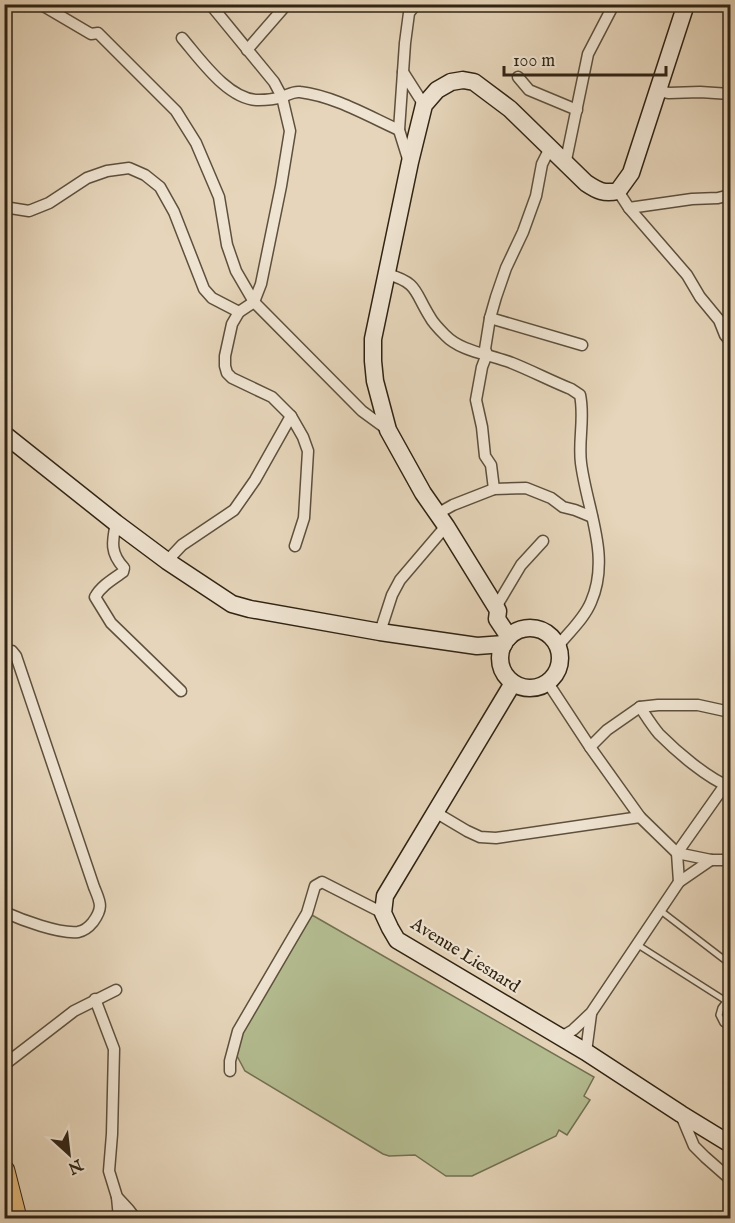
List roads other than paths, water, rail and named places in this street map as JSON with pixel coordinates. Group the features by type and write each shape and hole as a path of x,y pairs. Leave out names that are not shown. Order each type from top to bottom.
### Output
{"highway":[{"path":"4,1171 16,1218"}],"street":[{"path":"40,4 91,34 98,33 176,111 206,164 219,197 236,271 254,302 362,411 388,430"},
{"path":"210,4 274,82 282,97 290,131 261,284 254,302 238,312 232,324 225,366 232,378 273,397 291,416 303,437 308,451 304,518 295,546"},
{"path":"247,50 287,4"},
{"path":"410,162 399,130 409,13 416,4"},
{"path":"566,165 588,54 614,4"},
{"path":"497,609 423,493 388,430 375,381 374,339 424,105 437,90 451,82 463,80 474,82 510,109 586,183 608,193 618,191 631,173 686,4"},
{"path":"182,38 216,79 243,98 258,100 282,97 297,91 337,102 399,130"},
{"path":"403,72 424,105"},
{"path":"518,77 529,90 577,110"},
{"path":"658,91 730,94"},
{"path":"494,489 491,465 485,456 476,400 482,366 487,354 485,349 496,297 506,268 530,215 542,164 550,148"},
{"path":"4,207 29,211 49,203 87,178 107,171 129,168 146,175 160,188 174,212 204,289 212,298 238,312"},
{"path":"618,191 629,208 687,275 700,297 719,320 730,341"},
{"path":"629,208 730,195"},
{"path":"387,274 402,278 417,291 430,319 454,343 511,362 580,395 583,416 580,434 581,465 598,547 599,577 591,603 558,646"},
{"path":"490,318 582,345"},
{"path":"167,561 182,545 234,510 255,480 291,416"},
{"path":"4,434 116,523 167,561 232,604 380,632 477,646 509,642 531,628 542,631 552,637 558,646 561,656 559,666 555,676 548,683 536,688 524,688 513,683 506,676 502,667 509,642 497,619 497,609 521,565 543,541"},
{"path":"380,632 392,595 400,580 453,505 494,489 526,488 551,498 563,507 592,517"},
{"path":"116,523 112,541 114,555 124,568 123,572 106,584 95,597 111,623 181,691"},
{"path":"4,652 12,651 16,656 101,903 99,914 94,921 89,927 79,932 62,931 4,912"},
{"path":"230,1071 230,1061 238,1030 307,914 315,886 322,882 383,913 386,896 513,683"},
{"path":"548,683 640,817 677,853 711,860 730,860"},
{"path":"590,747 607,730 640,707 698,705 730,712"},
{"path":"640,707 659,733 699,769 728,786 677,853 679,882"},
{"path":"435,812 480,837 496,838 640,817"},
{"path":"561,1037 573,1030 591,1013 679,882 711,860"},
{"name":"Avenue Liesnard","path":"383,913 397,940 586,1052 730,1144"},
{"path":"4,1065 74,1011 116,990"},
{"path":"95,999 114,1049 109,1171 117,1197 119,1218"},
{"path":"586,1052 591,1013"},
{"path":"681,1114 694,1146 730,1179"},
{"path":"117,1197 135,1218"}],"lane":[{"path":"661,911 730,964"},
{"path":"638,945 726,1002"},
{"path":"730,996 719,1015 723,1023 730,1028"}]}
